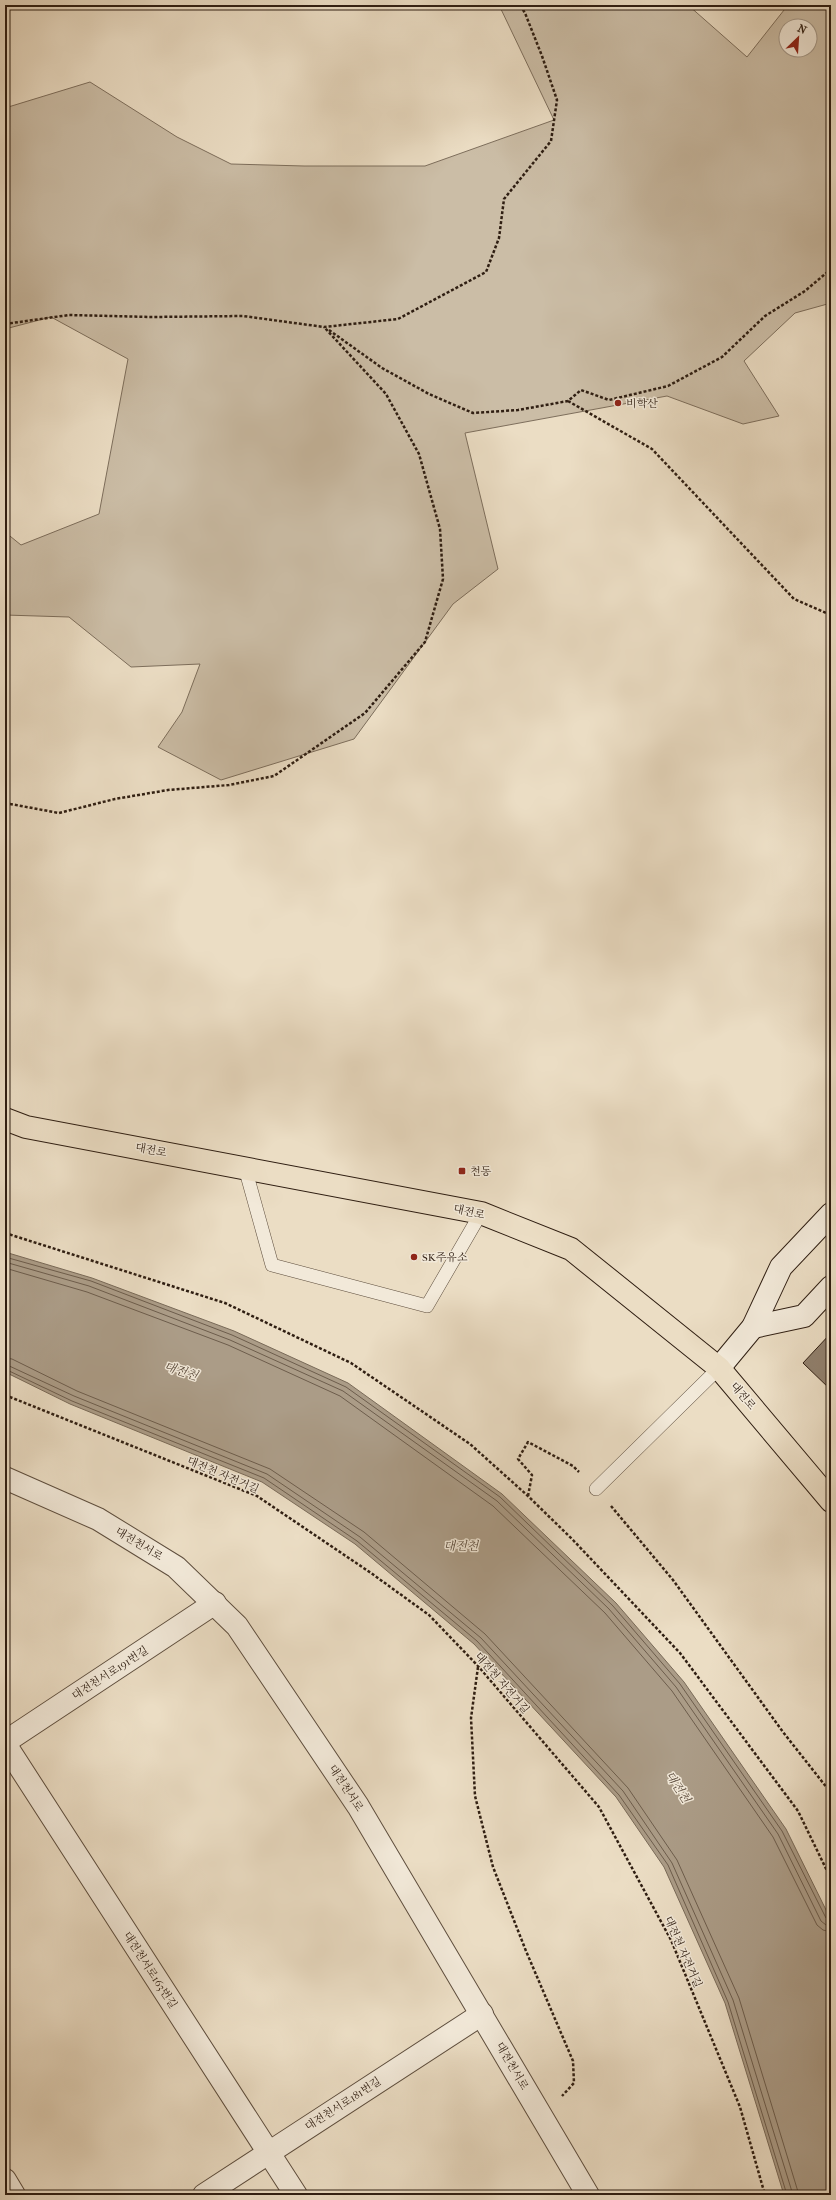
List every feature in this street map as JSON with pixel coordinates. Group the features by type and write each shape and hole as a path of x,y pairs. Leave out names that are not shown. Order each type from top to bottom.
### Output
{"main road":[{"name":"대전로","path":"5,1119 26,1127 481,1213 571,1249 719,1368 831,1501"}],"street":[{"path":"719,1368 753,1328 781,1267 831,1214"},
{"path":"753,1328 804,1316 831,1287"},
{"name":"대전천서로","path":"5,1478 104,1523 176,1567 237,1626 358,1806 588,2195"},
{"name":"대전천서로191번길","path":"5,1743 215,1604"},
{"name":"대전천서로163번길","path":"5,1743 296,2195"},
{"name":"대전천서로181번길","path":"204,2195 482,2014"},
{"path":"5,2180 14,2195"}],"lane":[{"path":"245,1168 272,1265 427,1306 481,1213"},
{"path":"596,1489 719,1368"}],"path":[{"path":"5,324 69,315 243,316 324,327 398,319 486,272 499,238 504,199 551,141 557,100 540,49 525,13 520,5"},
{"path":"324,327 382,368 429,394 473,413 518,410 568,401 581,390 610,400 668,386 722,357 765,316 805,291 831,269"},
{"path":"5,803 59,812 115,799 168,790 229,785 274,776 365,713 425,642 444,579 440,529 418,454 386,394 324,327"},
{"path":"568,401 652,449 794,599 831,615"},
{"path":"5,1233 225,1302 351,1363 470,1444 528,1496 680,1653 798,1811 831,1879"},
{"name":"대전천 자전거길","path":"5,1395 257,1496 371,1573 429,1615 478,1666 599,1807 671,1940 740,2107 765,2195"},
{"path":"528,1496 532,1475 518,1459 528,1442 573,1466 596,1489 673,1580 783,1732 831,1793"},
{"path":"478,1666 471,1718 475,1796 493,1867 526,1951 573,2061 574,2083 559,2099 538,2110"}],"shaded area":[{"path":"499,5 688,5 747,57 788,5 831,5 831,303 795,313 744,361 779,416 743,424 667,396 465,433 498,569 453,604 354,739 221,780 158,747 182,712 200,664 131,667 69,617 5,615 5,532 21,545 99,514 128,359 51,317 5,329 5,108 90,82 177,137 231,164 304,166 425,166 554,120"}],"water":[{"name":"대전천","path":"5,1252 92,1278 234,1331 348,1383 502,1494 616,1603 684,1682 786,1829 831,1920 831,2195 784,2195 725,2003 664,1867 616,1797 474,1644 355,1544 262,1482 70,1404 5,1372"}],"building":[{"path":"831,1333 831,1390 803,1363"}],"place":[{"name":"비학산","path":"618,403"},
{"name":"천동","path":"462,1171"},
{"name":"SK주유소","path":"414,1257"}]}
